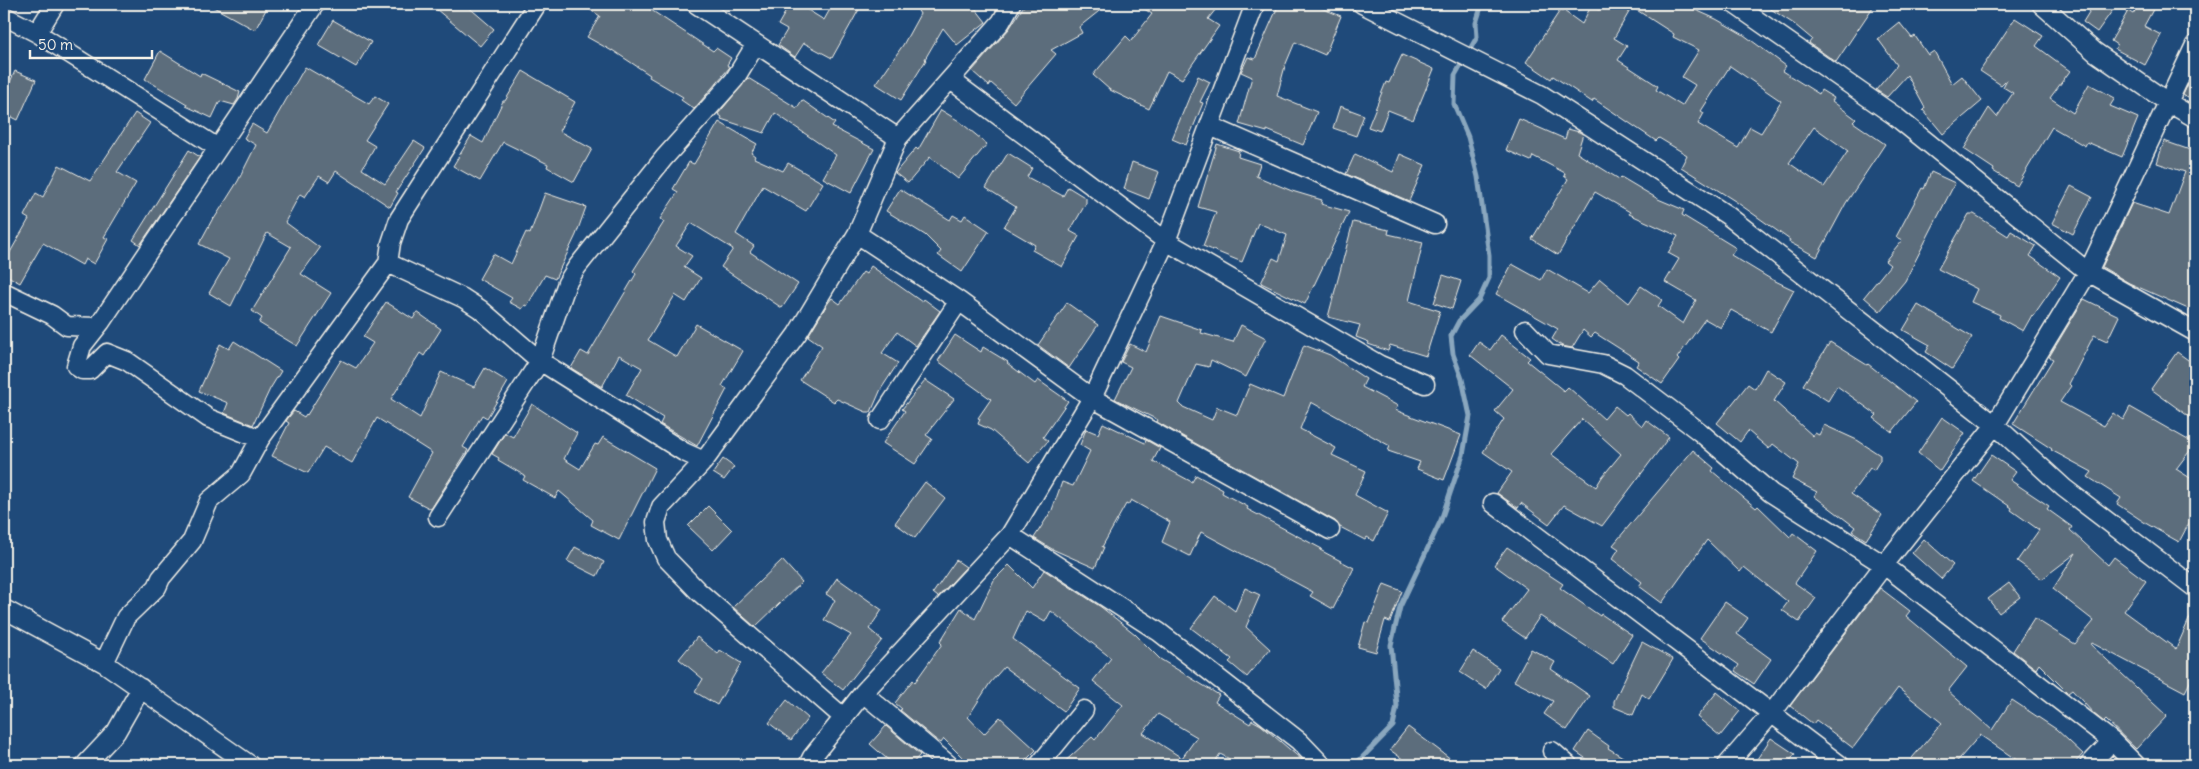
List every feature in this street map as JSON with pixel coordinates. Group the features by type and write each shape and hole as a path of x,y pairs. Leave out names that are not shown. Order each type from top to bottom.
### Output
{"street":[{"path":"37,33 55,4"},
{"path":"260,439 208,418 127,362 107,353 90,370 82,370 76,366 82,346 315,4"},
{"path":"104,663 126,617 157,587 161,578 192,541 209,501 241,474 260,439 388,263 391,243 400,219 537,4"},
{"path":"696,4 898,138"},
{"path":"844,718 698,591 666,558 658,540 656,522 661,507 704,461 797,334 857,234 898,138 1001,22 1011,4"},
{"path":"808,765 863,693 1010,535 1092,398 1166,241 1255,4"},
{"path":"1362,4 1542,95 1727,215 1996,424 2064,488 2195,588"},
{"path":"1734,4 1895,116 2088,272 2195,332"},
{"path":"2041,4 2094,52 2195,118"},
{"path":"4,16 37,33 218,148"},
{"path":"438,517 540,361 567,283 576,267 664,158 734,80 756,44"},
{"path":"1726,765 1772,713 1884,565 1996,424 2088,272 2170,103 2195,45"},
{"path":"951,80 1166,241 1380,365 1424,384"},
{"path":"1210,126 1435,224"},
{"path":"857,234 958,301 1092,398 1330,530"},
{"path":"388,263 463,298 480,309 540,361 684,452 704,461"},
{"path":"4,292 52,315 67,326 96,327"},
{"path":"880,420 958,301"},
{"path":"1525,330 1548,354 1603,364 1625,375 1700,432 1771,493 1884,565 2112,741 2136,765"},
{"path":"1493,503 1840,765"},
{"path":"1010,535 1159,632 1299,741 1322,765"},
{"path":"4,609 104,663 250,765"},
{"path":"85,765 116,732 140,688"},
{"path":"863,693 949,765"},
{"path":"1039,765 1084,710"},
{"path":"2088,765 2112,741"},
{"path":"1552,752 1568,765"}],"building":[{"path":"208,4 269,4 255,30"},
{"path":"430,4 465,4 494,29 480,46"},
{"path":"581,4 642,4 713,51 716,48 731,58 727,65 730,67 694,109 681,100 683,97 649,77 650,75 612,50 587,37 600,16"},
{"path":"790,4 798,4 824,20 833,4 862,4 832,58 804,43 795,57 778,45 787,30 778,25"},
{"path":"914,4 972,4 986,22 957,45 943,28 901,100 876,84 903,45 920,14"},
{"path":"1025,4 1108,4 1079,27 1082,33 1051,50 1056,54 1014,103 991,83 989,86 972,71 1009,29"},
{"path":"1137,4 1220,4 1208,19 1219,26 1182,79 1167,71 1149,109 1110,90 1093,75 1126,36 1131,41 1152,14"},
{"path":"1279,4 1311,4 1341,16 1325,55 1295,42 1285,66 1277,96 1317,112 1303,145 1267,130 1267,132 1239,124 1252,77 1241,72 1248,57 1255,59"},
{"path":"1602,4 1682,4 1716,19 1744,35 1786,66 1782,71 1819,94 1821,90 1834,98 1832,101 1856,119 1853,122 1885,144 1846,203 1817,257 1789,242 1790,240 1735,201 1681,167 1687,155 1659,138 1656,141 1594,99 1592,102 1553,76 1551,79 1526,62 1561,9 1582,24 1591,6 1599,10","holes":["1632,7 1674,34 1673,37 1699,50 1682,77 1695,85 1682,106 1656,90 1658,86 1618,60 1627,46 1614,38","1730,66 1781,101 1761,133 1750,127 1738,148 1698,124 1704,113 1701,111","1814,127 1848,151 1824,187 1789,163"]},
{"path":"1763,4 1875,4 1836,62 1809,43 1812,39 1794,24"},
{"path":"2094,4 2117,4 2097,32 2083,22"},
{"path":"2139,4 2156,4 2144,26 2161,35 2145,65 2115,49 2117,45 2111,41 2128,11 2133,14"},
{"path":"2015,18 2043,36 2036,46 2070,71 2050,98 2073,113 2089,84 2115,98 2110,106 2138,118 2122,157 2087,142 2085,146 2052,127 2017,186 1964,149 1989,108 1997,117 2013,93 2003,87 2007,79 2001,85 1980,71"},
{"path":"333,20 371,42 356,67 318,45"},
{"path":"1899,22 1912,38 1915,36 1928,55 1934,51 1952,84 1962,76 1982,101 1943,134 1923,110 1925,108 1907,75 1887,97 1876,90 1897,65 1878,39"},
{"path":"160,51 200,76 201,73 240,92 234,105 220,101 212,118 186,106 187,104 145,79"},
{"path":"1402,55 1434,69 1413,120 1388,110 1380,131 1368,127 1386,82 1389,83"},
{"path":"305,67 369,104 375,96 388,104 365,140 375,146 362,169 385,184 414,141 425,148 396,192 398,193 390,207 336,171 329,182 319,176 305,197 300,194 285,222 320,248 301,274 331,293 297,346 259,323 262,318 252,311 291,247 267,233 231,306 209,293 229,259 199,244 213,218 238,181 256,145 244,138 252,124 267,133"},
{"path":"2195,69 2195,102 2183,95"},
{"path":"15,71 36,80 18,120 4,113 4,95"},
{"path":"523,71 575,102 559,131 592,149 574,182 547,167 548,164 503,142 480,181 453,166 471,136 483,143 503,101 505,101"},
{"path":"1198,76 1210,82 1200,102 1203,103 1186,145 1172,139"},
{"path":"748,78 797,108 802,100 835,123 832,127 874,149 851,193 823,178 836,155 775,113 764,133 721,119 722,117 718,114"},
{"path":"1340,106 1364,115 1356,136 1333,128"},
{"path":"941,110 959,121 987,144 958,179 930,157 908,183 895,173 916,148 918,150"},
{"path":"135,113 150,123 117,172 136,183 104,237 108,239 94,264 85,259 82,265 43,243 20,283 4,274 4,263 29,219 24,216 36,193 43,197 59,165 90,181"},
{"path":"1519,119 1565,139 1568,129 1583,134 1577,153 1619,179 1621,177 1658,199 1684,210 1682,215 1736,248 1731,255 1769,278 1794,290 1771,332 1731,310 1721,328 1705,319 1677,358 1679,360 1662,384 1636,366 1639,361 1595,333 1591,337 1583,330 1572,348 1562,346 1552,339 1558,329 1496,294 1512,264 1541,280 1547,269 1588,293 1600,279 1629,303 1641,286 1662,300 1658,306 1683,324 1696,300 1665,282 1679,259 1668,253 1678,236 1629,214 1630,212 1595,192 1558,255 1532,239 1568,179 1564,176 1565,173 1533,156 1531,161 1506,150"},
{"path":"719,122 757,144 751,153 755,156 754,158 783,171 788,163 823,183 806,211 763,186 736,234 754,246 750,252 798,284 782,308 721,267 733,249 691,223 676,246 692,256 684,267 701,278 686,302 675,295 648,340 677,357 696,324 743,351 722,386 727,389 697,446 660,424 663,418 626,395 642,368 619,355 602,387 571,368 581,351 588,355 636,274 633,271 664,222 660,219 678,192 673,189 689,162 694,164"},
{"path":"2164,141 2193,151 2195,148 2195,312 2129,283 2102,267 2132,203 2169,215 2185,172 2157,163"},
{"path":"1217,144 1239,151 1238,157 1260,164 1256,176 1292,191 1322,200 1321,204 1349,212 1305,304 1261,283 1273,258 1279,261 1287,235 1258,223 1242,262 1203,246 1216,212 1198,207"},
{"path":"189,150 200,157 140,245 133,240"},
{"path":"1008,153 1032,168 1027,177 1063,196 1068,187 1086,198 1086,203 1070,231 1079,236 1062,267 1032,250 1035,245 1004,227 1016,207 986,188"},
{"path":"1355,154 1393,172 1400,154 1425,165 1409,201 1346,174"},
{"path":"1132,162 1159,172 1149,199 1124,189"},
{"path":"1931,172 1955,183 1905,281 1880,311 1864,297 1890,265 1885,261 1902,240 1896,237 1922,188 1924,189"},
{"path":"2071,186 2092,197 2073,234 2052,223"},
{"path":"900,189 950,220 953,215 962,220 965,215 989,231 962,272 938,255 941,251 925,235 886,211"},
{"path":"545,193 586,207 576,235 555,279 545,275 527,306 525,305 522,309 509,302 512,298 479,279 493,254 511,264 526,232 530,234"},
{"path":"1969,214 1974,214 2008,236 2011,231 2036,246 2030,256 2060,277 2032,315 2023,331 1999,318 2000,315 1971,302 1977,289 1938,269"},
{"path":"1353,222 1389,230 1388,234 1423,242 1409,301 1440,311 1426,356 1390,345 1388,351 1368,344 1369,342 1356,337 1360,325 1328,317"},
{"path":"871,266 922,302 924,299 940,311 916,346 897,332 882,353 898,363 881,389 871,412 866,412 837,399 834,402 800,380 822,346 808,336 828,303 832,298 840,304 863,272 866,274"},
{"path":"1443,275 1461,281 1452,309 1434,303"},
{"path":"2084,299 2119,316 2107,341 2094,335 2069,384 2071,386 2060,402 2104,426 2113,413 2123,420 2130,407 2195,444 2176,469 2195,481 2195,512 2179,542 2117,504 2121,498 2088,477 2092,472 2051,450 2013,424 2053,359 2049,357"},
{"path":"386,302 413,319 417,312 441,329 424,356 420,353 391,399 420,418 441,372 474,387 485,368 508,382 487,418 482,415 463,447 468,450 431,509 408,497 432,453 377,418 352,463 324,447 308,473 272,456 289,423 286,421 288,418 294,411 304,417 307,415 341,360 356,368 373,343 363,337"},
{"path":"1067,303 1098,325 1069,368 1038,345"},
{"path":"1918,305 1972,337 1952,369 1926,352 1930,345 1903,330"},
{"path":"1161,316 1202,330 1201,333 1233,342 1241,325 1266,338 1246,377 1211,360 1209,367 1196,364 1179,403 1183,407 1212,420 1217,407 1237,415 1250,384 1283,398 1304,345 1330,355 1366,379 1362,387 1398,406 1395,410 1461,435 1444,480 1417,469 1420,462 1388,451 1390,446 1311,402 1300,429 1336,448 1332,455 1366,471 1355,495 1388,513 1374,541 1367,537 1365,540 1340,527 1335,521 1157,422 1158,420 1115,399 1131,367 1121,362 1130,344 1146,352"},
{"path":"955,335 981,352 983,347 1008,362 1035,384 1038,380 1068,401 1043,437 1048,441 1029,463 991,430 978,424 980,419 978,418 991,399 938,361"},
{"path":"1501,335 1530,358 1527,361 1564,391 1568,387 1604,419 1615,406 1626,415 1628,413 1642,426 1646,420 1669,437 1602,526 1564,505 1549,524 1521,503 1518,508 1497,493 1512,472 1483,452 1504,419 1495,411 1513,389 1470,355 1479,342 1490,350","holes":["1582,419 1621,454 1596,487 1551,454"]},
{"path":"234,341 281,371 253,425 224,413 228,403 199,391 220,344 229,349"},
{"path":"1830,342 1868,364 1916,402 1892,432 1874,418 1877,415 1837,386 1828,401 1803,385"},
{"path":"2177,352 2195,365 2195,421 2151,389"},
{"path":"1766,369 1786,382 1774,401 1813,436 1815,433 1819,435 1824,425 1857,440 1880,455 1880,460 1874,470 1870,468 1851,494 1882,515 1866,540 1852,531 1855,527 1814,496 1817,492 1792,479 1799,464 1773,444 1769,449 1748,431 1740,442 1717,423 1748,384 1755,389"},
{"path":"925,380 954,399 926,435 932,439 915,464 883,443 905,411 902,409"},
{"path":"532,404 577,433 564,459 580,469 595,444 598,445 603,437 655,468 619,540 591,525 593,520 559,491 555,498 523,480 525,476 498,460 499,458 492,454 505,433 513,437"},
{"path":"1942,417 1965,433 1940,471 1918,453"},
{"path":"1103,423 1145,443 1146,440 1160,448 1153,461 1192,482 1196,475 1223,490 1222,493 1248,507 1247,509 1354,568 1333,609 1310,596 1313,592 1201,532 1190,556 1162,542 1170,522 1131,500 1128,505 1126,504 1102,547 1104,547 1095,568 1052,549 1034,538 1052,510 1062,482 1073,486 1090,451 1080,445 1086,429 1098,434"},
{"path":"1693,450 1714,468 1712,471 1756,508 1758,506 1790,537 1793,533 1817,551 1795,583 1816,598 1799,622 1782,610 1788,602 1744,567 1740,572 1707,540 1662,603 1639,586 1642,582 1612,559 1619,549 1613,545"},
{"path":"1991,455 2016,472 2010,480 2049,506 2047,509 2072,527 2070,530 2108,565 2114,557 2146,581 2124,611 2176,649 2195,606 2195,672 2185,692 2092,643 2091,645 2167,716 2136,749 2106,720 2104,722 2094,714 2072,690 2068,693 2039,664 2036,669 2013,651 2034,618 2075,644 2094,621 2053,589 2076,553 2042,579 2017,561 2039,530 2011,510 2012,508 1973,481"},
{"path":"723,459 734,467 724,480 713,473"},
{"path":"925,482 945,498 915,538 895,523"},
{"path":"708,506 732,530 713,550 688,526"},
{"path":"1924,539 1953,565 1941,579 1912,553"},
{"path":"575,547 604,562 597,576 567,561"},
{"path":"1507,547 1563,584 1560,588 1600,616 1601,614 1632,635 1613,664 1540,616 1525,638 1502,622 1527,589 1494,565"},
{"path":"782,560 802,582 755,627 733,607"},
{"path":"956,560 966,567 938,597 933,593"},
{"path":"1009,565 1032,588 1044,570 1101,607 1135,634 1160,659 1219,695 1215,702 1250,724 1252,720 1261,725 1308,765 1241,765 1220,754 1213,765 1061,765 1092,737 1095,740 1123,705 1093,681 1111,658 1051,611 1045,622 1026,611 1013,639 1080,688 1064,711 1004,667 990,683 968,717 984,734 1000,717 1036,750 1021,765 970,765 944,739 941,743 935,739 900,710 902,709 895,703 913,680 915,682 942,644 940,642 961,608 975,619 994,580","holes":["1158,714 1197,737 1182,758 1143,733"]},
{"path":"837,578 882,610 869,629 882,640 843,690 821,673 851,635 824,620 835,600 826,594"},
{"path":"2009,583 2020,597 1999,613 1988,599"},
{"path":"1384,584 1402,591 1390,622 1385,620 1376,652 1358,647 1365,622 1369,623"},
{"path":"1245,588 1260,595 1246,627 1270,649 1247,677 1229,662 1232,659 1191,628 1215,596 1235,611"},
{"path":"1880,588 1910,611 1906,616 1967,667 1948,691 1992,730 2012,700 2056,729 2083,754 2073,765 2024,765 1980,735 1954,765 1906,765 1942,723 1898,688 1853,748 1816,720 1813,724 1790,706"},
{"path":"1725,602 1748,618 1737,634 1771,659 1754,684 1735,671 1739,665 1700,638"},
{"path":"697,637 718,654 720,650 741,663 717,705 695,692 703,679 679,659"},
{"path":"1642,642 1673,659 1649,699 1642,694 1633,715 1614,707 1614,701"},
{"path":"1531,649 1555,662 1551,669 1590,696 1567,730 1544,714 1553,701 1514,681"},
{"path":"1473,651 1499,668 1486,689 1460,672"},
{"path":"1717,692 1740,711 1720,736 1697,717"},
{"path":"787,700 808,718 791,740 769,723"},
{"path":"886,726 920,755 911,765 894,765 870,744"},
{"path":"1408,727 1459,765 1411,765 1390,750"},
{"path":"1588,731 1609,746 1608,748 1636,765 1595,765 1575,751"},
{"path":"1771,738 1795,754 1787,765 1753,765"}],"waterway":[{"path":"1355,765 1393,726 1397,706 1391,645 1400,607 1441,520 1463,455 1470,416 1462,379 1453,354 1451,336 1459,321 1479,300 1489,278 1489,255 1478,177 1468,137 1454,104 1455,75 1477,37 1476,23 1482,4"}]}
